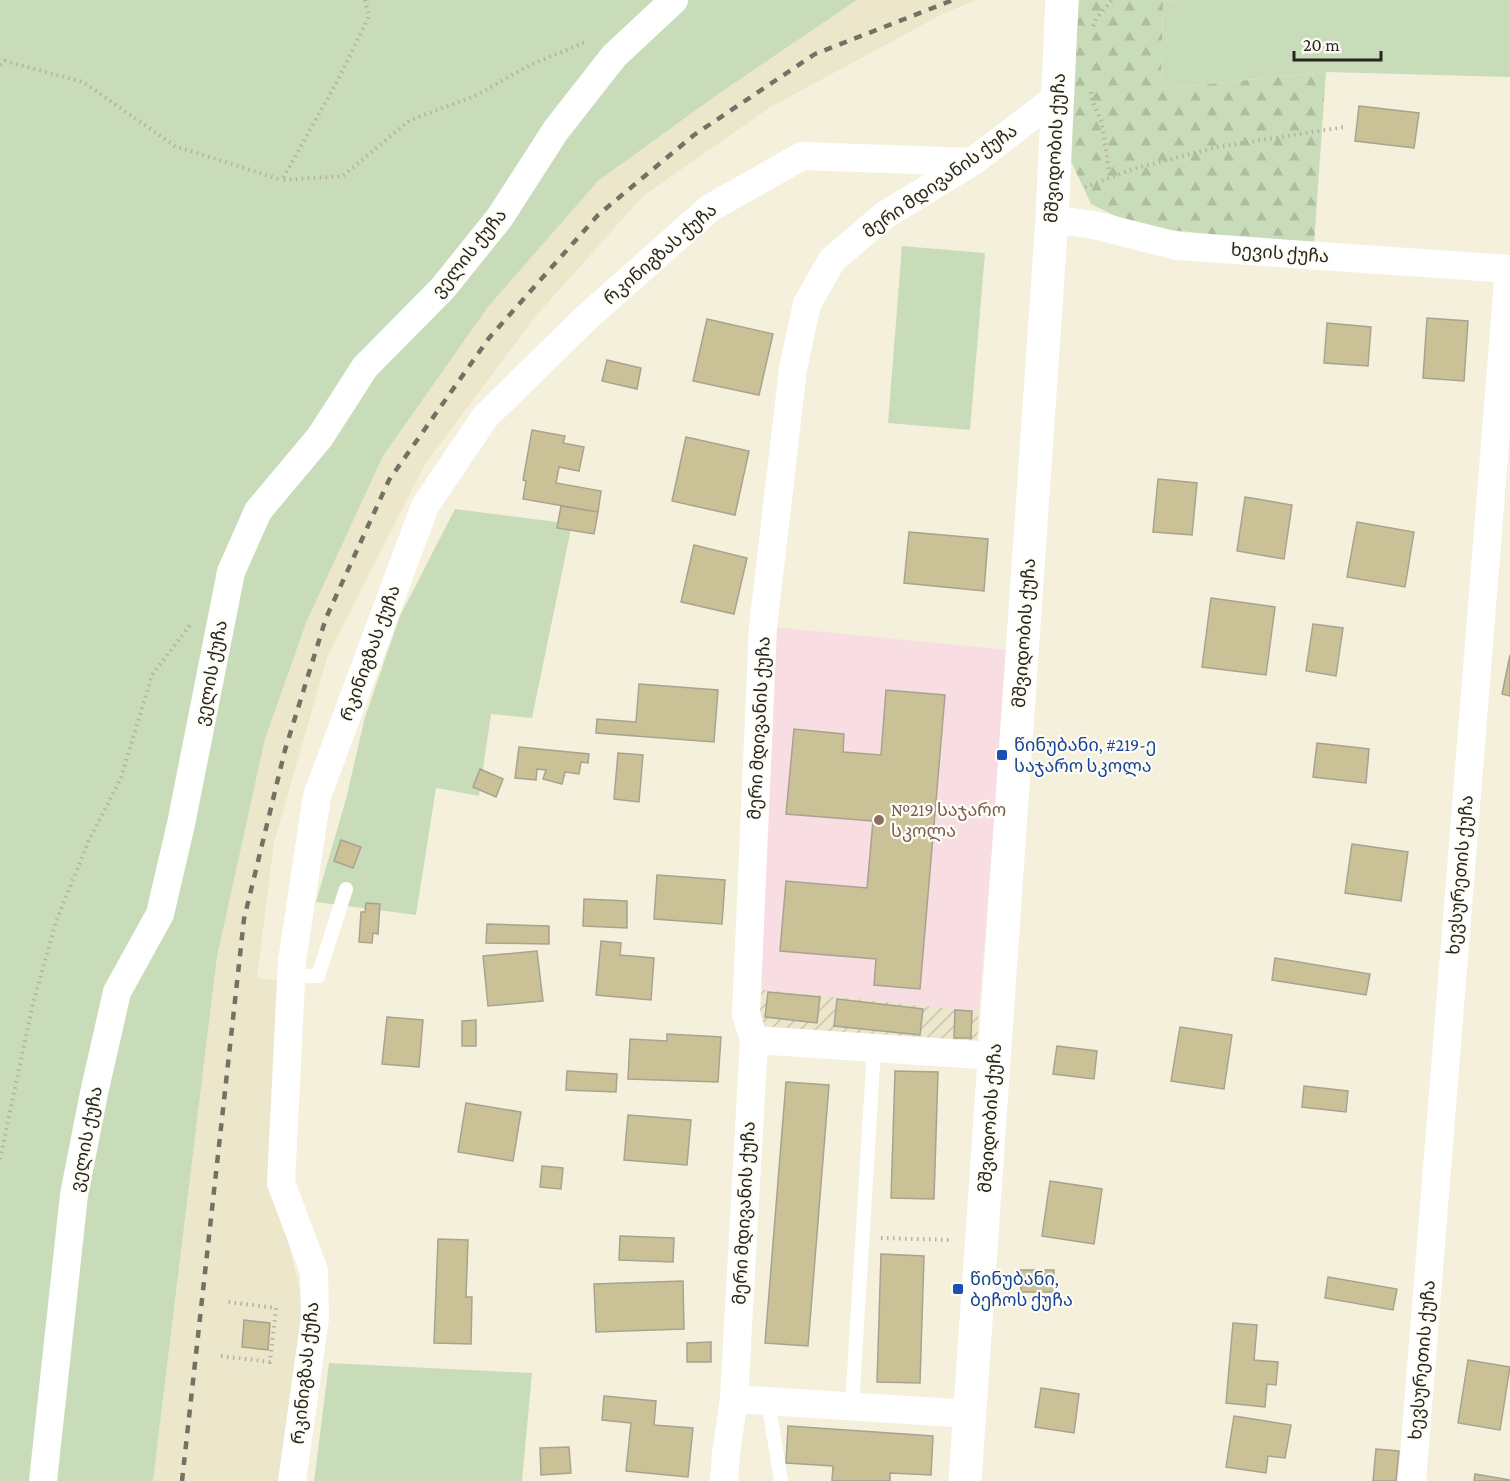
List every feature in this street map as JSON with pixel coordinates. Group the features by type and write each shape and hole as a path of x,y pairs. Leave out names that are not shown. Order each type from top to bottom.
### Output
{"street":[{"name":"ველის ქუჩა","path":"43,1481 74,1195 94,1093 117,992 160,914 182,824 231,572 258,511 320,437 365,367 443,288 500,217 556,130 614,56 674,0"},
{"name":"მშვიდობის ქუჩა","path":"965,1481 1053,208 1062,0"},
{"name":"მერი მდივანის ქუჩა","path":"724,1481 734,1399 754,1040 746,1014 763,627 793,369 807,304 832,260 885,215 972,162 1056,98"},
{"name":"რკინიგზას ქუჩა","path":"292,1481 315,1318 314,1271 281,1183 291,976 317,796 425,506 485,417 586,318 710,208 802,156 972,162"},
{"name":"ხევის ქუჩა","path":"1053,208 1094,225 1178,246 1510,269"},
{"name":"ხევსურეთის ქუჩა","path":"1412,1481 1510,269"},
{"path":"754,1040 994,1056"},
{"path":"734,1399 970,1414"}],"lane":[{"path":"291,976 318,976 346,889"},
{"path":"852,1407 874,1048"},
{"path":"768,1401 781,1481"}],"path":[{"path":"282,180 338,80 369,16 364,0"},
{"path":"1092,30 1096,20 1112,0"},
{"path":"0,65 5,61 83,82 175,146 282,180 343,176 410,120 475,96 530,65 592,39 632,37"},
{"path":"1091,90 1092,100 1102,123 1110,178"},
{"path":"1053,208 1110,178 1133,169 1216,147 1344,127"},
{"path":"0,1159 33,1003 56,922 89,840 121,778 152,675 195,619"},
{"path":"862,1238 982,1241"},
{"path":"221,1356 270,1362 276,1308 228,1302"}],"shaded area":[{"path":"857,0 977,0 944,13 769,108 643,196 534,318 424,466 328,655 274,842 257,978 283,981 281,1211 304,1307 281,1481 153,1481 217,957 265,739 306,623 383,456 488,307 598,181 721,92"},
{"name":"№219 საჯარო სკოლა","path":"773,627 1008,650 979,1011 756,989"},
{"path":"756,989 979,1011 977,1044 759,1026"}],"green space":[{"path":"0,0 857,0 721,92 598,181 488,307 383,456 306,623 265,739 217,957 153,1481 0,1481"},
{"path":"1079,0 1177,0 1163,2 1161,89 1326,72 1314,244 1138,227 1091,204 1068,155"},
{"path":"1177,0 1510,0 1510,77 1326,72 1161,89 1163,2"},
{"path":"902,246 985,253 970,430 888,423"},
{"path":"455,509 572,524 532,718 491,714 479,796 436,788 416,915 316,902 346,799 365,717 400,616"},
{"path":"329,1363 532,1373 522,1481 314,1481"}],"building":[{"path":"1359,106 1419,113 1414,148 1355,141"},
{"path":"1427,318 1468,321 1464,381 1423,378"},
{"path":"707,319 773,334 759,395 693,381"},
{"path":"1327,323 1371,327 1368,366 1324,363"},
{"path":"607,360 641,368 637,389 602,381"},
{"path":"532,430 565,436 563,443 584,447 579,471 559,467 556,483 601,491 598,512 523,499 526,481 523,480"},
{"path":"686,437 749,451 735,515 672,501"},
{"path":"1158,479 1197,483 1192,535 1153,532"},
{"path":"1245,497 1292,505 1284,559 1237,551"},
{"path":"561,506 598,512 594,534 557,528"},
{"path":"1357,522 1414,532 1405,587 1347,577"},
{"path":"909,532 988,539 984,591 904,583"},
{"path":"694,545 747,558 734,614 681,602"},
{"path":"1211,598 1275,607 1266,675 1202,667"},
{"path":"1313,624 1343,628 1336,676 1306,671"},
{"path":"1510,655 1510,696 1502,694"},
{"path":"639,684 718,690 714,742 596,733 597,719 636,722"},
{"path":"886,690 945,695 920,989 874,985 876,959 780,951 786,881 867,888 873,821 786,814 794,729 844,734 843,752 881,755"},
{"path":"1317,743 1369,749 1366,783 1313,777"},
{"path":"519,747 589,754 588,763 581,762 579,774 565,772 562,784 543,779 546,770 537,769 536,780 515,778"},
{"path":"618,753 643,755 639,802 614,799"},
{"path":"480,769 503,779 496,797 473,787"},
{"path":"341,840 361,847 353,868 334,861"},
{"path":"1352,844 1408,852 1401,901 1345,893"},
{"path":"657,875 725,880 722,924 654,919"},
{"path":"584,899 627,901 627,928 583,926"},
{"path":"366,903 380,904 378,934 373,933 372,943 359,942 361,912 365,912"},
{"path":"487,924 549,926 549,944 486,943"},
{"path":"601,941 621,943 620,955 654,958 651,1000 596,995"},
{"path":"537,951 543,1001 488,1006 483,956"},
{"path":"1275,958 1370,974 1366,995 1272,980"},
{"path":"768,992 820,997 817,1023 765,1017"},
{"path":"837,999 923,1009 920,1035 834,1026"},
{"path":"955,1010 972,1011 971,1038 954,1038"},
{"path":"387,1017 423,1020 419,1067 382,1064"},
{"path":"476,1020 476,1046 462,1046 462,1021"},
{"path":"1180,1027 1232,1035 1224,1089 1171,1081"},
{"path":"667,1034 721,1037 718,1082 628,1079 630,1039 667,1041"},
{"path":"1057,1046 1097,1051 1094,1079 1053,1074"},
{"path":"567,1071 617,1074 616,1092 566,1090"},
{"path":"895,1071 938,1072 934,1199 891,1198"},
{"path":"786,1082 829,1085 808,1346 765,1343"},
{"path":"1304,1086 1348,1091 1346,1112 1302,1107"},
{"path":"466,1103 521,1112 513,1161 458,1152"},
{"path":"628,1115 691,1120 687,1165 624,1160"},
{"path":"542,1166 563,1168 561,1189 540,1187"},
{"path":"1050,1181 1102,1189 1094,1244 1042,1236"},
{"path":"620,1236 674,1238 673,1262 619,1260"},
{"path":"438,1239 468,1240 466,1297 472,1297 471,1344 434,1343"},
{"path":"881,1254 924,1256 920,1383 877,1382"},
{"path":"1020,1270 1054,1270 1054,1292 1021,1292"},
{"path":"1328,1277 1397,1289 1393,1310 1325,1298"},
{"path":"683,1281 684,1329 596,1332 594,1284"},
{"path":"244,1320 270,1323 268,1350 242,1347"},
{"path":"1233,1323 1257,1325 1254,1360 1278,1362 1276,1385 1267,1384 1265,1407 1226,1403"},
{"path":"711,1342 711,1362 687,1362 687,1343"},
{"path":"1468,1360 1510,1367 1500,1430 1458,1423"},
{"path":"1041,1388 1079,1394 1074,1433 1035,1427"},
{"path":"604,1396 656,1401 654,1425 693,1428 688,1477 626,1471 631,1423 602,1420"},
{"path":"1234,1416 1291,1425 1285,1458 1268,1456 1266,1473 1226,1467"},
{"path":"788,1426 933,1436 931,1475 890,1473 890,1481 832,1481 833,1466 786,1463"},
{"path":"569,1447 571,1473 541,1475 540,1448"},
{"path":"1376,1449 1399,1451 1396,1481 1373,1481"},
{"path":"1475,1474 1510,1480 1510,1481 1474,1481"}],"railway":[{"path":"182,1481 244,919 285,750 326,618 389,480 489,338 598,215 694,135 815,54 953,0"}],"place":[{"name":"წინუბანი, #219-ე საჯარო სკოლა","path":"1002,755"},
{"name":"№219 საჯარო სკოლა","path":"879,820"},
{"name":"წინუბანი, ბეჩოს ქუჩა","path":"958,1289"}]}
